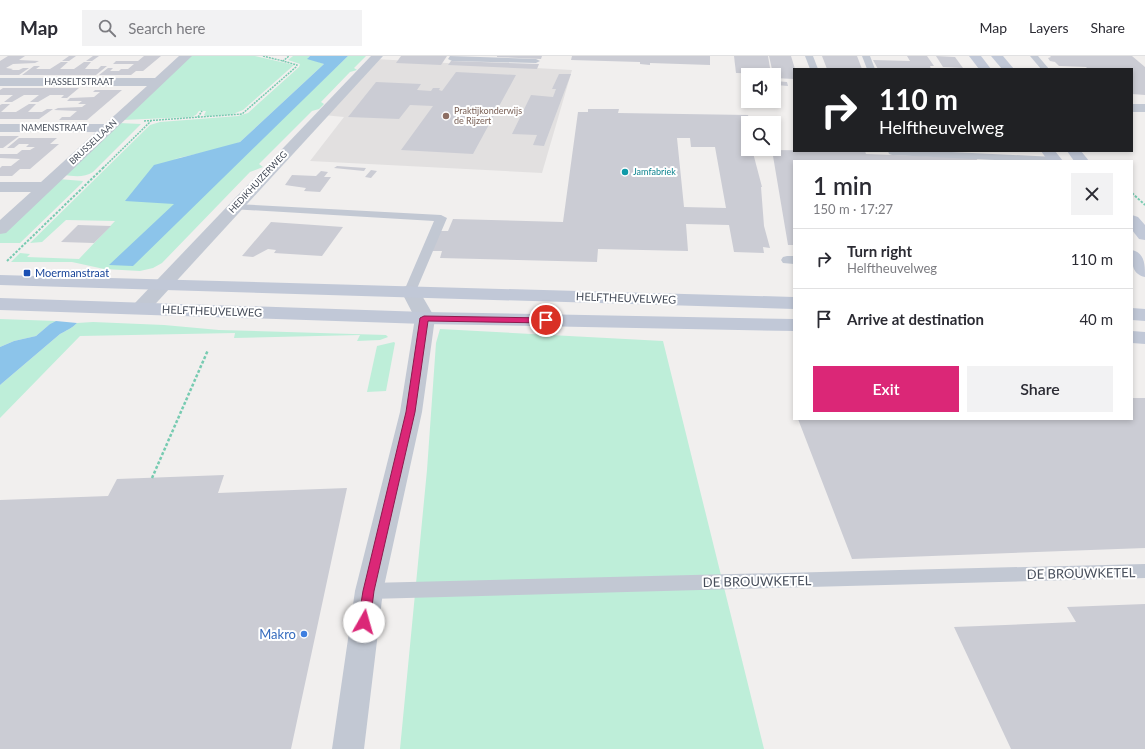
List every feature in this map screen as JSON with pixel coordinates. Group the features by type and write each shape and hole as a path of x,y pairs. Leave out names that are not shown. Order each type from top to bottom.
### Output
{"main road":[{"path":"975,56 984,68"},
{"path":"997,56 1007,68"},
{"path":"1075,152 1081,160"},
{"path":"1133,221 1145,235"},
{"path":"1133,256 1145,272"},
{"name":"HELFTHEUVELWEG","path":"1,273 163,284 793,303"},
{"name":"HELFTHEUVELWEG","path":"0,304 424,318 793,325"},
{"path":"1133,314 1145,315"},
{"path":"1133,337 1145,338"}],"street":[{"name":"BRUSSELLAAN","path":"0,229 186,56"},
{"name":"HEDIKHUIZERWEG","path":"141,308 377,56"},
{"name":"HASSELTSTRAAT","path":"0,82 158,82"},
{"path":"1133,108 1145,108"},
{"name":"NAMENSTRAAT","path":"0,128 111,125"},
{"path":"0,187 44,187"},
{"path":"348,749 368,591 411,412 424,318 410,291"}],"lane":[{"path":"454,56 452,59 536,61"},
{"path":"809,56 814,68"},
{"path":"866,56 871,68"},
{"path":"1034,56 1044,68"},
{"path":"892,152 1006,159 1053,157"},
{"path":"235,207 441,218 410,291"},
{"name":"DE BROUWKETEL","path":"368,591 1145,571"}],"path":[{"path":"111,125 242,114 296,67 296,65 284,61 263,56"},
{"path":"284,61 289,56"},
{"path":"197,117 202,111"},
{"path":"1,273 152,121"},
{"path":"1133,194 1145,204"},
{"path":"152,478 208,350"}],"shaded area":[{"name":"Praktijkonderwijs de Rijzert","path":"375,59 572,70 542,173 310,161 344,117 323,115"}],"green space":[{"path":"191,56 255,56 294,65 243,110 233,114 206,116 204,115 206,111 199,111 196,115 191,117 122,120"},
{"path":"293,56 310,56 308,58 324,64 240,142 228,147 174,159 252,148 348,56 366,56 354,68 357,70 350,72 321,102 324,104 319,109 312,111 259,164 263,167 250,172 162,263 153,268 140,271 104,269 72,262 11,262 20,253 30,254 27,257 79,259 115,221 66,220 42,242 30,243 150,125 160,122 238,116 248,113 299,67 300,64 288,60"},
{"path":"119,123 141,124 90,174 82,176 63,175"},
{"path":"58,179 83,181 20,243 0,243 0,234"},
{"path":"0,319 56,321 36,336 14,341 0,347"},
{"path":"93,322 164,325 219,330 386,335 388,337 380,340 357,341 360,335 234,338 235,333 80,336 0,418 0,385 60,334 77,323"},
{"path":"440,329 663,341 764,749 400,749 427,470 436,343"},
{"path":"394,342 386,391 367,392 377,346"}],"water":[{"path":"310,56 348,56 133,266 109,265 174,204 125,201 154,165 240,142 324,64 307,59"},
{"path":"56,321 77,323 60,334 0,385 0,347 14,341 36,336"}],"building":[{"path":"8,56 25,56 19,60 39,61 35,63 13,64 6,68 13,69 11,70 19,70 29,68 19,75 0,75 0,61"},
{"path":"69,56 76,56 69,61 62,61"},
{"path":"93,56 99,56 92,61 86,61"},
{"path":"144,56 161,56 143,71 136,71 131,75 99,75 108,68 113,68 110,71 119,71 121,69 128,69 134,64 113,64 116,61 138,61"},
{"path":"401,56 447,56 441,65 396,63"},
{"path":"497,56 542,56 541,59"},
{"path":"572,56 710,56 710,65 650,63 650,65 640,64 640,62 571,60"},
{"path":"734,56 768,56 770,68 741,68 741,73 736,73"},
{"path":"769,56 791,56 795,68 793,68 793,79 781,78 781,68 772,68"},
{"path":"822,56 857,56 862,68 827,68"},
{"path":"907,56 927,56 934,66 930,66 931,68 877,68 873,60 910,61"},
{"path":"936,56 955,57 963,68 943,67"},
{"path":"1050,56 1132,56 1145,67 1145,95 1133,94 1133,68 1087,68 1059,66 1055,62 1050,61 1048,58 1051,57"},
{"path":"451,61 539,64 537,69 448,65"},
{"path":"61,62 68,62 60,69 74,69 84,62 91,62 85,69 98,69 101,66 107,66 96,75 22,75 34,66 40,66 36,69 50,69"},
{"path":"456,72 516,75 473,154 401,150 433,106 410,105 399,119 348,117 376,82 421,84 417,90 431,91 433,88 440,88 439,90 442,91"},
{"path":"559,74 571,74 544,146 533,145 537,135 512,134 531,95 553,97 556,89 552,89"},
{"path":"781,82 787,82 788,86 781,85"},
{"path":"3,88 79,88 67,98 61,98 64,95 50,95 38,102 30,102 39,95 24,95 12,102 4,102 13,95 0,95 0,90"},
{"path":"95,90 122,90 87,120 59,120 62,117 70,117 77,111 54,110 58,108 82,107 86,104 78,104 82,101 67,101 70,98 94,97 100,92 93,92"},
{"path":"10,104 1,112 16,112 29,104 36,104 28,112 42,112 47,109 53,109 39,119 0,119 0,105"},
{"name":"Jamfabriek","path":"588,109 619,109 618,113 748,115 741,116 741,156 754,156 762,187 764,226 770,248 763,247 764,253 734,252 729,225 686,224 688,251 598,249 597,262 440,258 442,251 431,251 438,231 448,231 453,219 563,222 578,112 588,112","holes":["677,138 690,138 691,147 715,147 726,208 684,207"]},
{"path":"0,136 19,136 3,148 0,148"},
{"path":"19,138 57,138 50,144 59,144 30,169 20,169 12,176 0,176 0,168 2,166 11,166 20,159 0,158 0,154 17,154 22,150 30,150 35,147 26,147 29,144 19,144 14,148 7,148"},
{"path":"781,150 793,150 793,152 865,152 866,154 976,158 977,160 793,160 793,245 788,245 773,156 781,156"},
{"path":"337,166 366,168 364,171 334,168"},
{"path":"371,170 377,171 371,178 365,177"},
{"path":"321,171 328,172 324,177 331,177 320,192 304,191 306,188 285,185 292,175 316,176"},
{"path":"271,222 343,227 322,256 274,253 276,250 268,249 253,257 242,256"},
{"path":"78,225 111,226 94,243 61,242"},
{"path":"1133,398 1145,398 1145,548 852,559 798,420 1133,420"},
{"path":"224,475 218,493 347,488 291,749 0,749 0,500 108,496 117,479"},
{"path":"1145,604 1145,749 1011,749 954,627 1076,622 1067,607"}],"place":[{"name":"Praktijkonderwijs de Rijzert","path":"446,116"},
{"name":"Jamfabriek","path":"625,172"},
{"name":"Moermanstraat","path":"27,273"},
{"name":"Makro","path":"304,634"}],"route":[{"path":"364,622 368,591 411,412 424,318 546,320"}]}
